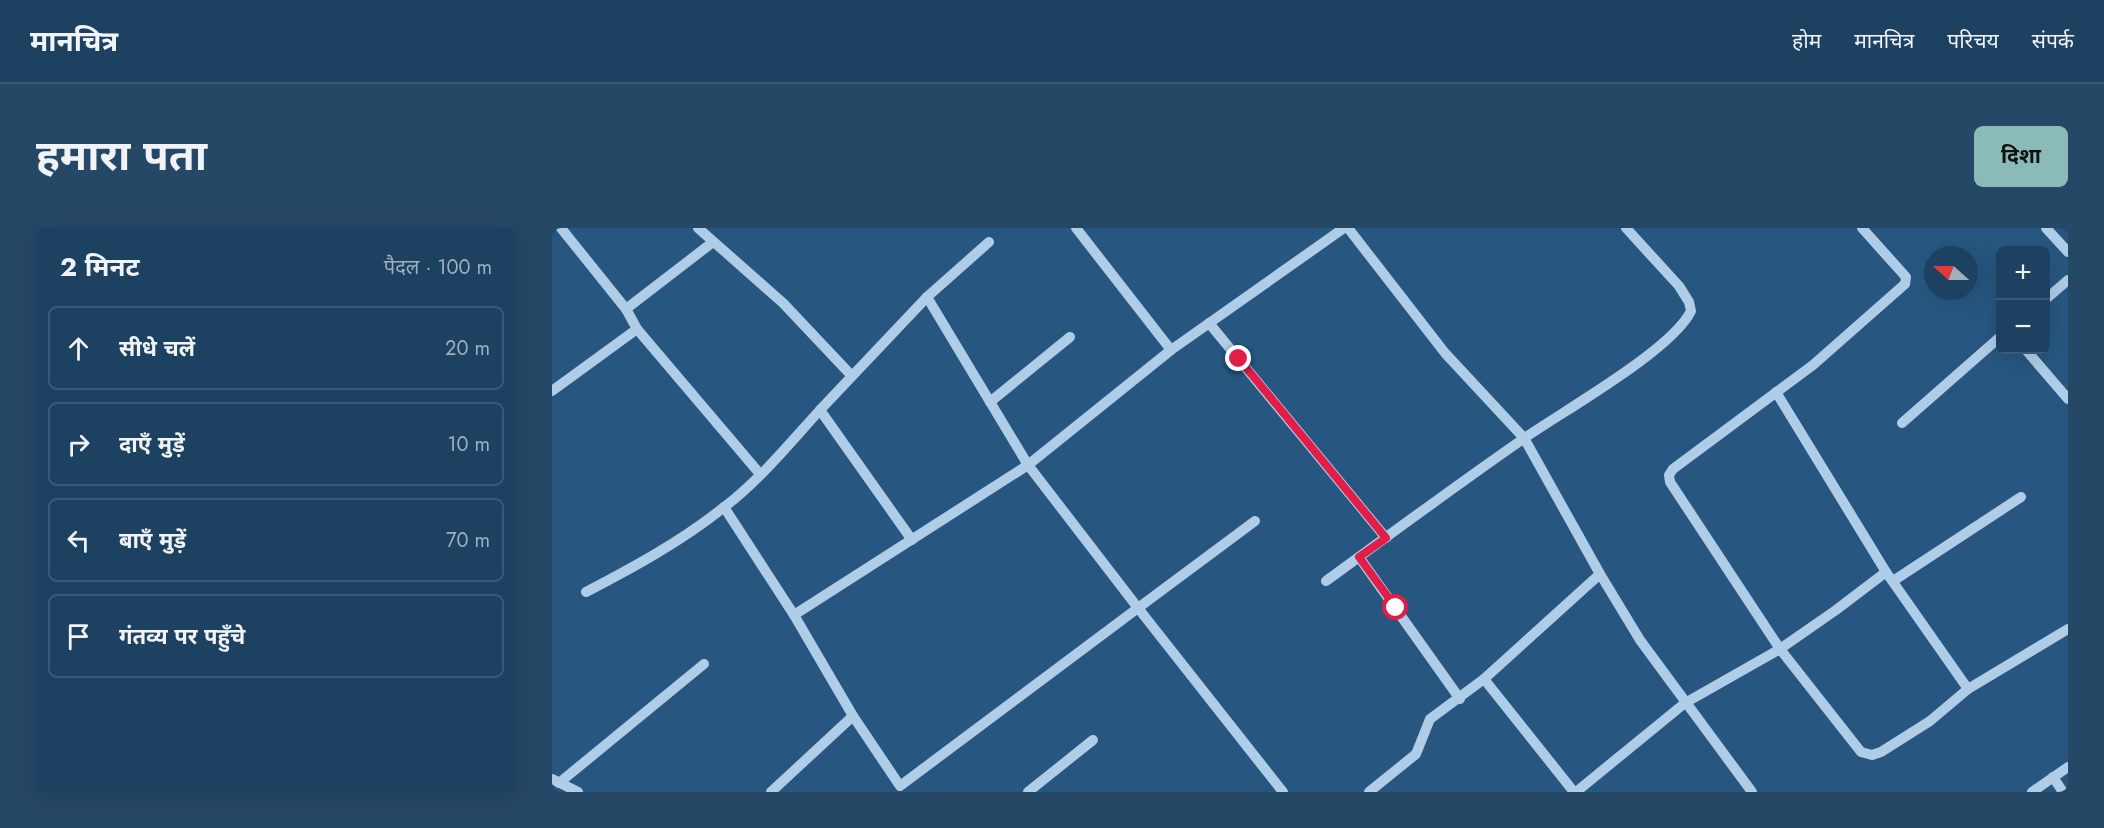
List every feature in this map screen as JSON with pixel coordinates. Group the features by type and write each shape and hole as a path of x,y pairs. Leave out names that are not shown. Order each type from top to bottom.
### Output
{"street":[{"path":"561,228 626,309 637,329 760,474"},
{"path":"698,228 783,303 851,375"},
{"path":"1076,228 1171,350"},
{"path":"794,615 1028,465 1171,350 1346,228 1445,353 1524,438 1600,574 1640,640 1752,792"},
{"path":"1326,581 1524,438 1654,350 1686,321 1691,311 1689,302 1679,286 1626,228"},
{"path":"1862,228 1906,277 1905,284 1813,365 1673,468 1669,479 1780,649 1861,752 1872,755 1881,752 1930,721 1968,689 2068,629"},
{"path":"2046,228 2068,252"},
{"path":"626,309 713,242"},
{"path":"586,592 657,555 724,507 760,474 927,297 989,242"},
{"path":"2050,296 2068,280"},
{"path":"927,297 1028,465 1283,792"},
{"path":"1209,323 1386,538"},
{"path":"552,391 637,329"},
{"path":"990,402 1070,337"},
{"path":"1902,423 1996,341"},
{"path":"2029,354 2068,399"},
{"path":"1776,392 1886,572 1968,689"},
{"path":"820,410 912,540"},
{"path":"1893,581 2021,497"},
{"path":"724,507 794,615 853,716 902,789 1255,521"},
{"path":"1359,557 1460,699"},
{"path":"1484,679 1575,792 1685,704 1780,649 1886,572"},
{"path":"1369,792 1416,754 1430,719 1484,679 1600,574"},
{"path":"578,792 555,781 704,664"},
{"path":"771,792 853,716"},
{"path":"1028,792 1093,740"},
{"path":"2032,792 2068,766"},
{"path":"2053,777 2063,792"}],"route":[{"path":"1239,359 1386,538 1359,557 1396,608"}]}
